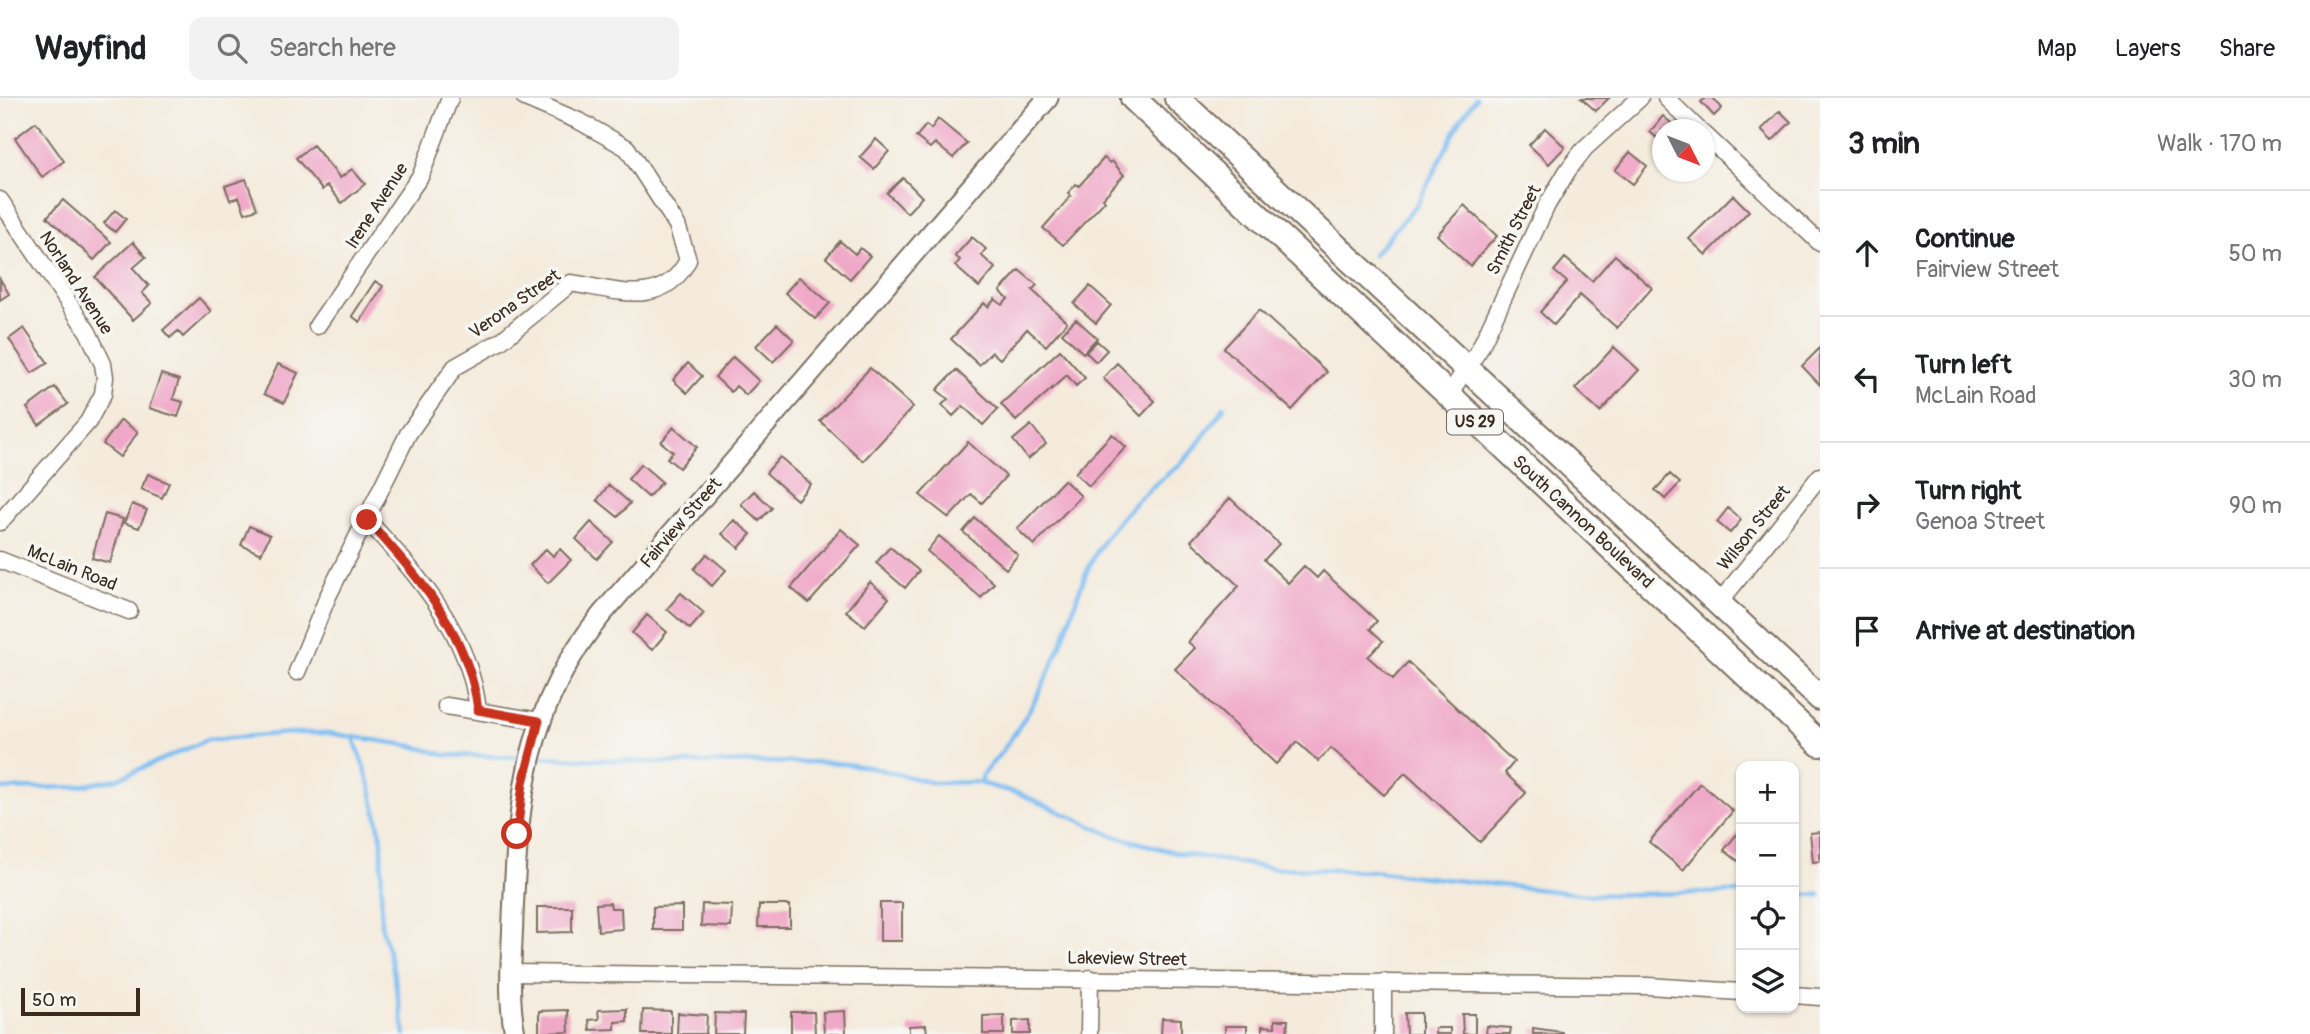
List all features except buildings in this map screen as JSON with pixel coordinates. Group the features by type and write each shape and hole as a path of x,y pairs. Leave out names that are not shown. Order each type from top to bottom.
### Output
{"main road":[{"name":"South Cannon Boulevard","path":"1133,98 1447,397 1820,744"},
{"name":"South Cannon Boulevard","path":"1177,98 1820,698"}],"street":[{"name":"Irene Avenue","path":"317,326 394,220 421,175 450,98"},
{"name":"Verona Street","path":"297,672 328,596 408,434 455,367 501,341 571,283 637,293 661,290 679,278 688,260 677,225 627,148 581,122 526,98"},
{"name":"Fairview Street","path":"515,1034 510,993 521,792 539,721 565,666 598,619 1048,98"},
{"name":"Smith Street","path":"1447,397 1479,350 1541,216 1568,170 1585,148 1640,98"},
{"path":"1666,98 1688,119"},
{"path":"1715,144 1820,243"},
{"name":"Norland Avenue","path":"0,200 88,332 103,364 105,377 103,394 88,422 0,522"},
{"name":"Wilson Street","path":"1719,603 1820,476"},
{"path":"367,520 419,577 449,623 467,663 478,710"},
{"name":"McLain Road","path":"0,560 129,611"},
{"path":"446,706 539,721"},
{"name":"Lakeview Street","path":"511,973 1648,986 1736,992"},
{"path":"1089,1034 1090,978"},
{"path":"1383,982 1383,1034"},
{"path":"1799,996 1820,998"}],"waterway":[{"path":"1373,255 1418,203 1459,123 1476,98"},
{"path":"982,784 982,775 1007,744 1039,693 1063,639 1087,572 1106,538 1134,504 1184,461 1224,407"},
{"path":"0,789 75,787 117,779 207,740 289,733 328,733 413,746 445,755 525,757"},
{"path":"354,738 370,785 382,841 381,925 392,964 405,1034"},
{"path":"537,757 670,763 827,762 869,767 934,783 976,782 1020,794 1114,836 1177,853 1272,868 1371,871 1590,895 1736,892"},
{"path":"1799,894 1820,895"}],"route":[{"path":"367,520 419,577 449,623 467,663 478,710 539,721 523,783 517,834"}]}
